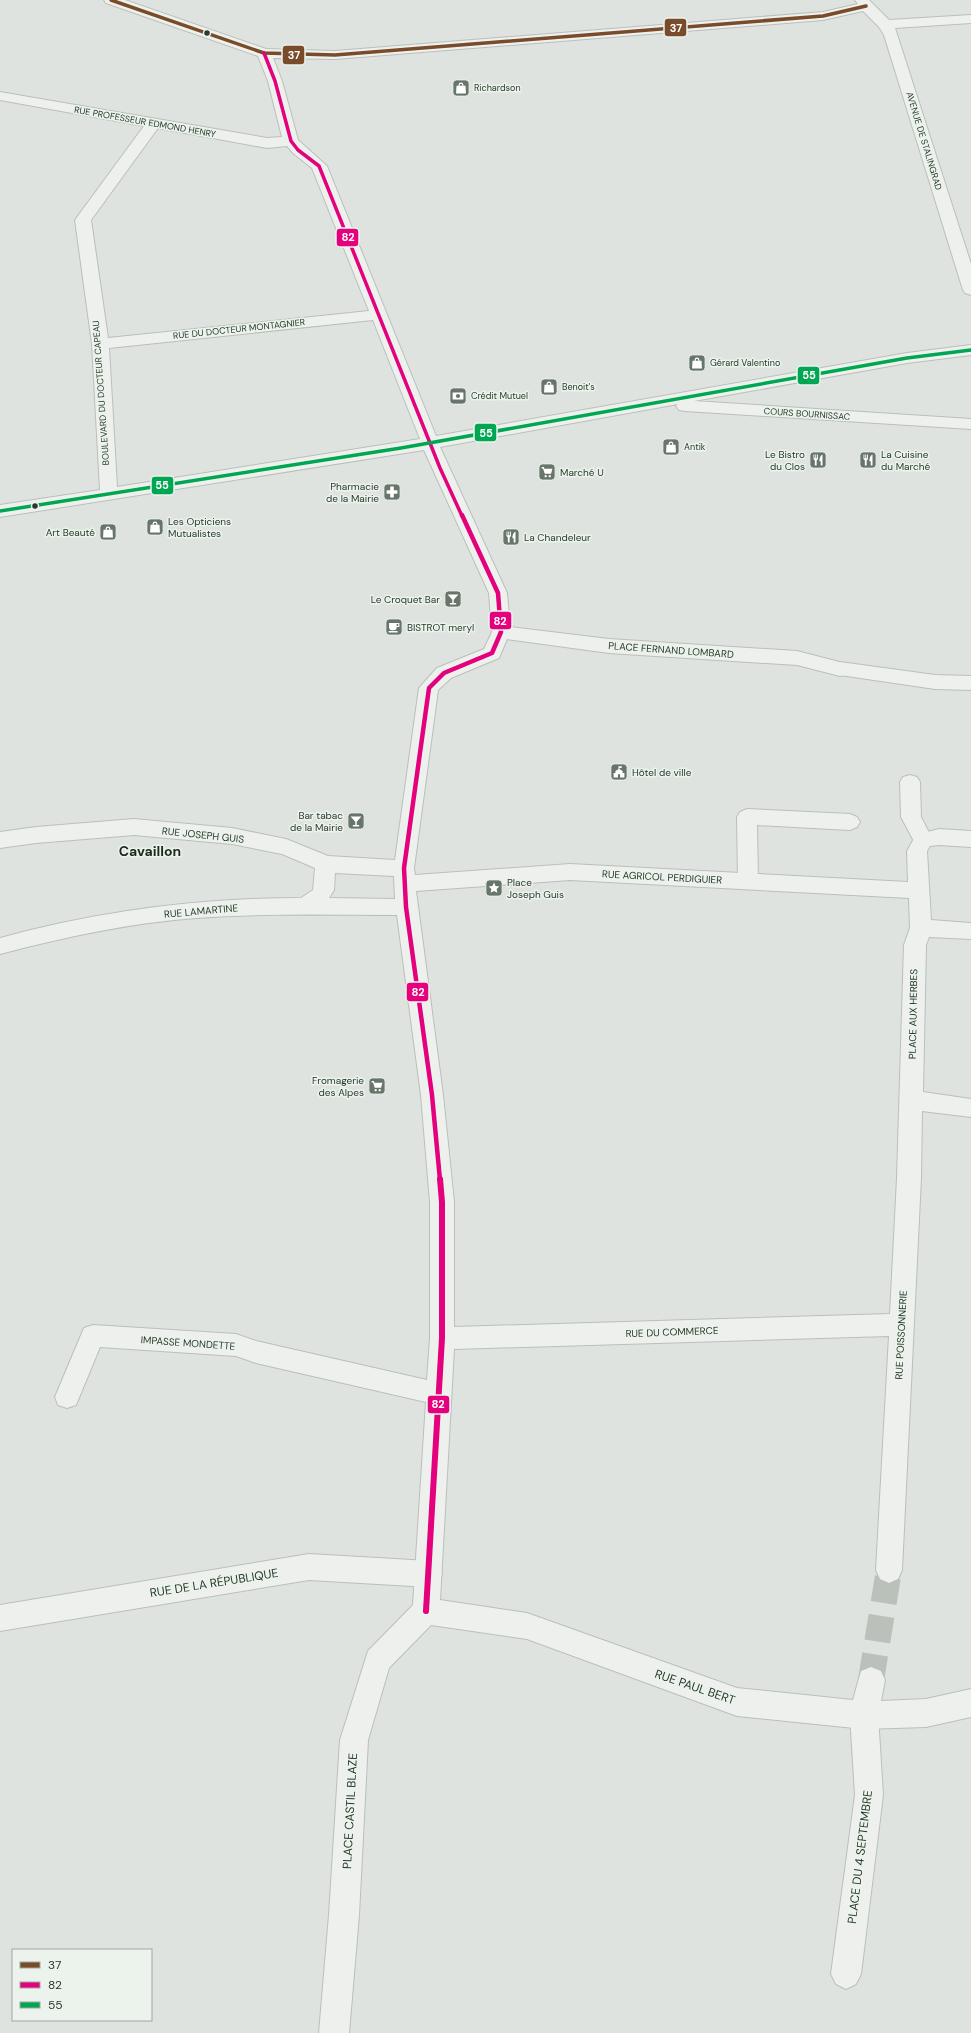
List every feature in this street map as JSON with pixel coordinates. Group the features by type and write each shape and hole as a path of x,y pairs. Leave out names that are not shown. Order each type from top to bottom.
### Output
{"street":[{"path":"111,0 264,53 286,55 335,55 823,16 864,3 887,24 971,19"},
{"name":"AVENUE DE STALINGRAD","path":"887,24 971,290"},
{"path":"264,53 275,81 290,141 298,150 319,166 429,443 498,593 501,632 492,653 444,673 429,688 405,886 432,1095 442,1202 442,1338 440,1394 426,1611"},
{"name":"RUE PROFESSEUR EDMOND HENRY","path":"0,96 267,143 290,141"},
{"name":"BOULEVARD DU DOCTEUR CAPEAU","path":"109,493 106,467 100,344 83,220 153,124"},
{"name":"RUE DU DOCTEUR MONTAGNIER","path":"100,344 377,315"},
{"name":"COURS BOURNISSAC","path":"0,511 429,443 907,358 971,350"},
{"name":"COURS BOURNISSAC","path":"642,404 704,406 971,424"},
{"name":"PLACE FERNAND LOMBARD","path":"501,632 609,646 796,658 840,669 934,682 971,683"},
{"path":"910,782 910,817 923,840 939,837 971,839"},
{"path":"748,881 747,817 850,822"},
{"name":"RUE JOSEPH GUIS","path":"0,840 36,835 134,827 232,836 286,847 325,864 405,886"},
{"name":"PLACE AUX HERBES","path":"912,1100 915,946 921,928 917,851 923,840"},
{"path":"304,906 314,903 323,894 325,864"},
{"name":"RUE AGRICOL PERDIGUIER","path":"405,886 570,872 920,891"},
{"name":"RUE LAMARTINE","path":"0,946 45,933 150,915 223,908 304,906 405,886"},
{"path":"921,928 971,931"},
{"path":"912,1100 971,1108"},
{"name":"RUE POISSONNERIE","path":"888,1570 912,1100"},
{"name":"RUE DU COMMERCE","path":"442,1338 901,1325"},
{"name":"IMPASSE MONDETTE","path":"67,1397 93,1336 236,1345 256,1352 440,1394"},
{"name":"RUE DE LA RÉPUBLIQUE","path":"0,1618 308,1567 429,1574"},
{"name":"RUE PAUL BERT","path":"426,1611 527,1626 737,1702 864,1715 926,1713 971,1703"},
{"name":"PLACE CASTIL BLAZE","path":"334,2033 344,1915 354,1740 378,1660 426,1611"},
{"path":"864,1715 871,1680"},
{"name":"PLACE DU 4 SEPTEMBRE","path":"846,1974 869,1795 864,1715"}],"tunnel":[{"path":"871,1680 889,1570"}],"transit line":[{"name":"37","path":"111,0 264,53 286,55 335,55 823,16 866,6"},
{"name":"82","path":"264,53 275,81 291,141 298,150 319,166 440,468 498,593 501,632 492,653 444,673 429,688 404,868 406,907 432,1095 442,1202 442,1338 426,1611"},
{"name":"55","path":"0,511 401,448 907,358 971,350"}],"place":[{"name":"Richardson","path":"461,88"},
{"name":"Gérard Valentino","path":"697,363"},
{"name":"Benoit's","path":"549,387"},
{"name":"Crédit Mutuel","path":"458,396"},
{"name":"Antik","path":"671,447"},
{"name":"Le Bistro du Clos","path":"818,460"},
{"name":"La Cuisine du Marché","path":"868,460"},
{"name":"Marché U","path":"547,472"},
{"name":"Pharmacie de la Mairie","path":"392,492"},
{"name":"Les Opticiens Mutualistes","path":"155,527"},
{"name":"Art Beauté","path":"108,532"},
{"name":"La Chandeleur","path":"511,537"},
{"name":"Le Croquet Bar","path":"453,599"},
{"name":"BISTROT meryl","path":"394,627"},
{"name":"Hôtel de ville","path":"619,772"},
{"name":"Bar tabac de la Mairie","path":"356,821"},
{"name":"Place Joseph Guis","path":"494,888"},
{"name":"Fromagerie des Alpes","path":"377,1086"}],"district":[{"name":"Cavaillon","path":"150,851"}]}
